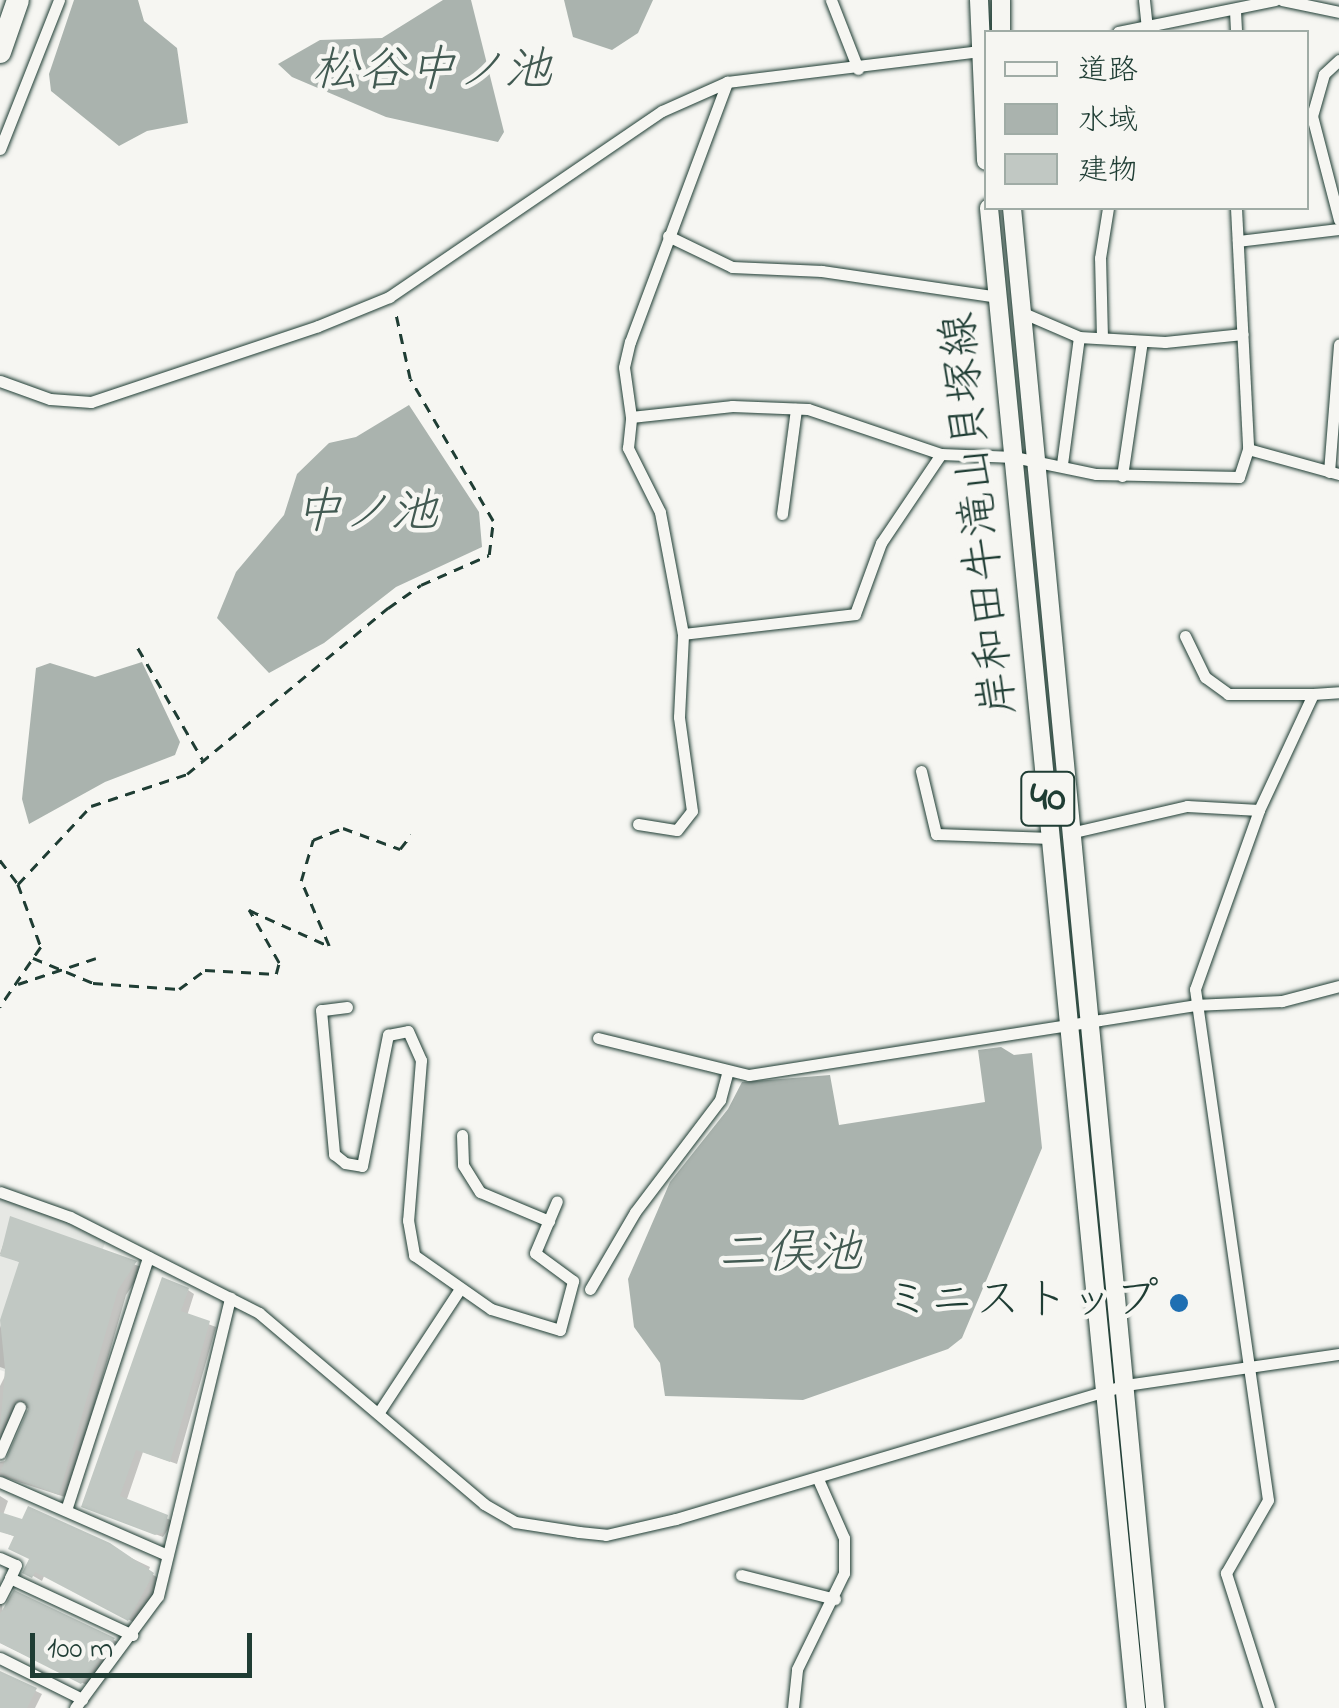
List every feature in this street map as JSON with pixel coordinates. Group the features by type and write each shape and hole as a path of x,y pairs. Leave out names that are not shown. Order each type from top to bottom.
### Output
{"highway":[{"path":"0,52 18,0"}],"main road":[{"path":"979,0 984,88"},
{"path":"1001,30 1002,0"},
{"name":"岸和田牛滝山貝塚線","path":"990,210 1014,457 1126,1385 1155,1708"},
{"name":"岸和田牛滝山貝塚線","path":"1012,210 1037,460 1061,836"},
{"name":"岸和田牛滝山貝塚線","path":"1080,1024 1106,1391 1136,1708"}],"street":[{"path":"0,149 58,0"},
{"path":"831,0 858,69"},
{"path":"1144,0 1147,27"},
{"path":"1130,30 1279,0 1339,12"},
{"path":"1235,11 1236,30"},
{"path":"0,380 50,398 90,402 392,294 662,111 727,82 983,51"},
{"path":"1339,60 1320,84 1309,131 1339,220"},
{"path":"638,824 677,830 692,810 679,717 683,634 660,512 628,448 631,416 624,367 668,236 727,82"},
{"path":"1102,338 1100,258 1108,210"},
{"path":"631,416 732,406 796,409 862,423 941,454 1014,457 1122,476 1156,478 1183,471 1240,477 1248,449 1236,210"},
{"path":"1238,241 1339,229"},
{"path":"668,236 732,267 858,276 998,297"},
{"path":"1021,312 1079,336 1142,341 1242,334"},
{"path":"1062,464 1079,336"},
{"path":"1122,476 1142,341"},
{"path":"1248,449 1334,473 1339,344"},
{"path":"782,514 796,409"},
{"path":"683,634 855,614 880,543 941,454"},
{"path":"1185,636 1205,677 1228,694 1339,692"},
{"path":"1269,1708 1226,1573 1268,1500 1194,1005 1208,941 1259,810 1314,694"},
{"path":"921,771 936,834 1061,836 1187,806 1259,810"},
{"path":"598,1038 727,1072 827,1068 1194,1005 1282,1001 1339,986"},
{"path":"347,1007 320,1010 334,1154 362,1166 388,1034 408,1031 421,1060 408,1242 460,1290 513,1319 560,1330 572,1281 535,1252 558,1201"},
{"path":"590,1289 635,1212 720,1100 727,1072"},
{"path":"462,1134 463,1165 480,1192 549,1221"},
{"path":"0,1192 70,1217 259,1313 484,1504 515,1522 579,1532 641,1528 818,1479 1126,1385 1339,1354"},
{"path":"66,1510 148,1258"},
{"path":"378,1412 460,1290"},
{"path":"0,1658 78,1704 158,1596 230,1298"},
{"path":"0,1453 20,1407"},
{"path":"794,1708 797,1669 836,1600 846,1553 818,1479"},
{"path":"0,1482 167,1555"},
{"path":"0,1558 16,1565 0,1598"},
{"path":"742,1576 836,1600"},
{"path":"10,1578 132,1635"}],"path":[{"path":"18,884 91,806 167,783 204,762 388,608 422,585 480,561 494,546 486,508 410,379 392,294"},
{"path":"138,648 204,762"},
{"path":"33,958 93,983 179,988 205,970 276,974 279,963 250,910 330,946 300,881 313,840 343,828 400,849 411,835"},
{"path":"0,860 18,884 41,948 0,1007"},
{"path":"15,985 53,968 96,958"}],"shaded area":[{"path":"0,1192 107,1236 58,1390 0,1370"}],"water":[{"path":"74,0 138,0 144,21 177,48 188,123 147,131 119,146 51,91 49,74"},
{"name":"松谷中ノ池","path":"443,0 471,0 504,132 498,142 386,117 292,77 278,64 320,40 382,38"},
{"path":"564,0 653,0 638,33 612,50 573,37"},
{"name":"中ノ池","path":"409,405 479,512 482,547 396,587 324,643 269,673 217,618 236,572 284,515 297,474 329,443 356,437"},
{"path":"142,662 180,742 175,755 105,782 29,824 22,799 36,668 50,663 95,677"},
{"name":"二俣池","path":"1001,1047 1014,1055 1032,1053 1042,1148 962,1338 948,1349 803,1400 665,1396 660,1363 634,1327 628,1279 670,1182 728,1109 742,1082 830,1075 839,1125 985,1102 978,1050"}],"building":[{"path":"10,1216 137,1261 118,1290 59,1495 0,1472 29,1407 23,1398 14,1400 0,1430 5,1369 0,1320 19,1262 0,1256"},
{"path":"162,1277 189,1288 181,1311 210,1321 170,1462 136,1450 120,1496 168,1515 164,1532 155,1535 81,1507"},
{"path":"28,1506 110,1543 154,1573 128,1621 35,1572 32,1578 22,1573 29,1559 8,1549 14,1536 0,1532 0,1512 22,1519"},
{"path":"14,1590 115,1638 81,1684 0,1643 0,1614"},
{"path":"0,1671 37,1688 27,1708 0,1708"}],"place":[{"name":"ミニストップ","path":"1179,1303"}]}
